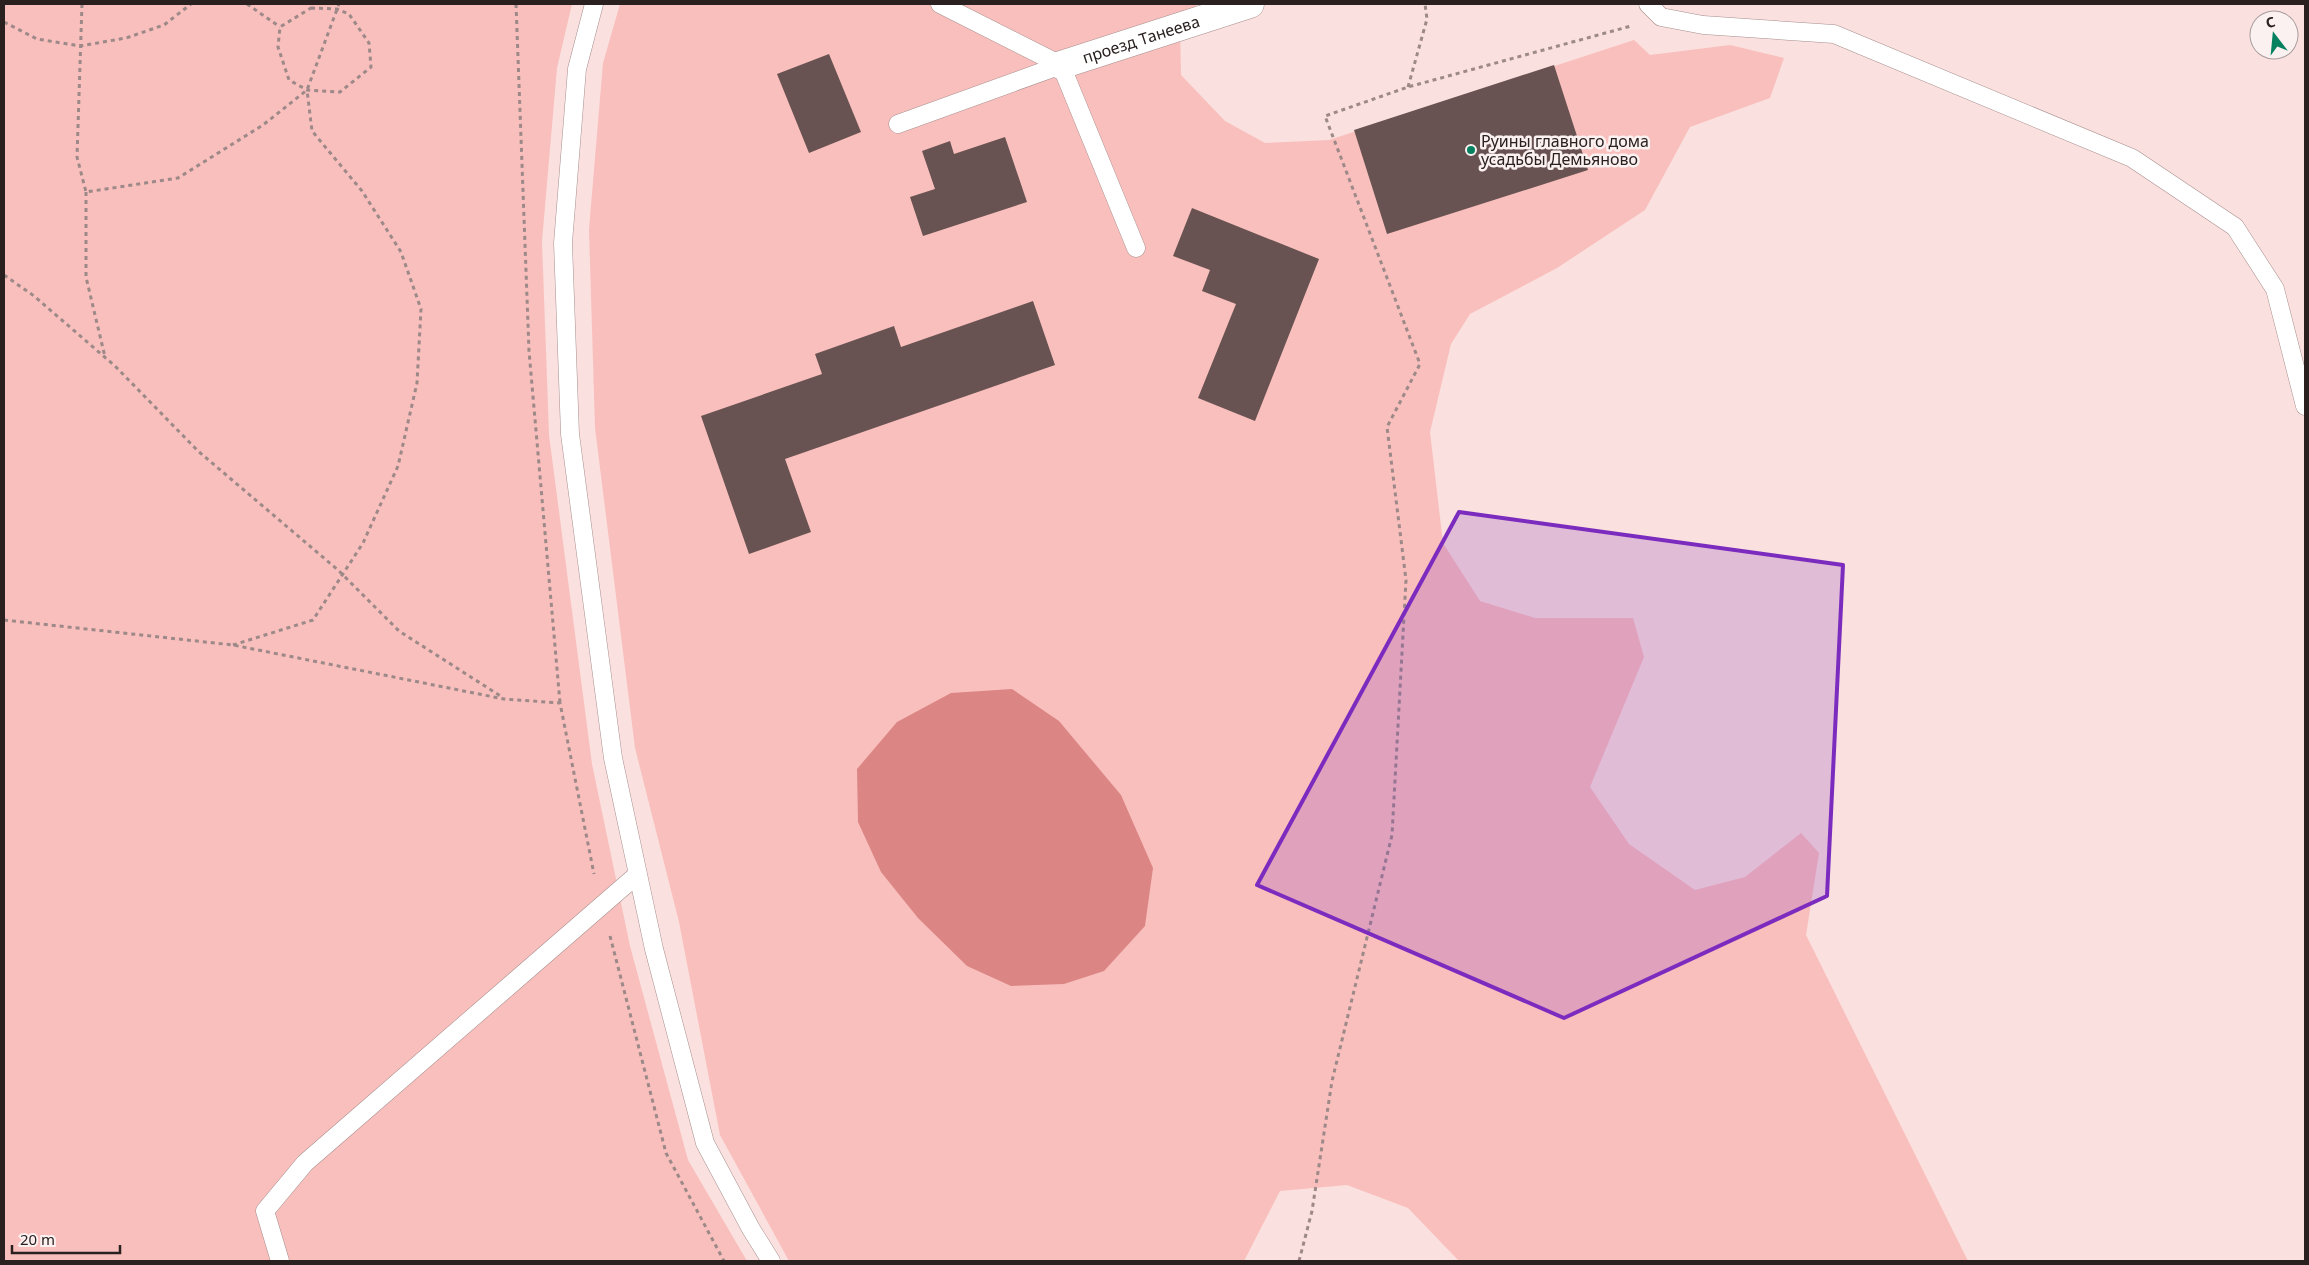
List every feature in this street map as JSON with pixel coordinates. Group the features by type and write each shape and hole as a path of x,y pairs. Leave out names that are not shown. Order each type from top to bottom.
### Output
{"street":[{"name":"проезд Танеева","path":"1061,65 1250,4"}],"lane":[{"path":"594,4 577,69 563,243 570,434 613,758 654,949 705,1143 751,1229 771,1261"},
{"path":"940,4 1061,65 1136,248"},
{"path":"1648,4 1661,17 1703,25 1834,34 2132,158 2235,227 2275,289 2305,406"},
{"path":"898,124 1061,65"},
{"path":"280,1261 265,1211 306,1163 638,874"}],"path":[{"path":"82,4 77,157 86,192 86,277 105,358"},
{"path":"4,22 37,39 80,46 126,38 164,25 191,4"},
{"path":"247,4 280,27"},
{"path":"233,645 313,620 363,542 398,466 417,383 421,309 401,252 362,191 312,132 307,90 339,4"},
{"path":"516,4 529,351 560,703 586,842 666,1153 724,1261"},
{"path":"1408,87 1427,19 1425,4"},
{"path":"311,8 337,9 349,14 369,43 371,67 340,92 307,90 289,80 278,46 280,27 311,8"},
{"path":"1299,1261 1312,1211 1332,1081 1392,835 1406,580 1387,427 1420,364 1325,116 1408,87 1661,17"},
{"path":"86,192 178,178 263,125 307,90"},
{"path":"4,275 34,296 105,358 198,451 342,574 399,631 504,699"},
{"path":"4,620 233,645 504,699 560,703"}],"highlighted area":[{"path":"1459,512 1843,565 1827,896 1564,1018 1257,885"}],"shaded area":[{"path":"4,4 572,4 557,68 542,241 549,435 592,764 630,946 688,1160 747,1261 4,1261"},
{"path":"620,4 1197,4 1180,27 1181,75 1225,121 1265,143 1329,140 1634,40 1650,55 1730,45 1784,58 1770,98 1690,127 1645,210 1557,268 1470,314 1451,344 1430,432 1443,543 1480,601 1535,618 1633,618 1644,657 1590,787 1629,844 1695,890 1745,877 1801,833 1819,853 1806,935 1968,1261 1459,1261 1408,1208 1347,1185 1280,1191 1244,1261 789,1261 720,1135 679,922 635,748 595,428 589,229 603,63"},
{"path":"1012,689 1059,721 1121,795 1153,868 1145,926 1104,971 1064,984 1011,986 967,966 918,918 881,872 858,822 857,769 897,722 951,693"}],"building":[{"path":"829,54 861,132 809,153 777,74"},
{"name":"Руины главного дома усадьбы Демьяново","path":"1554,65 1588,170 1387,234 1354,130"},
{"path":"1005,137 1027,202 923,236 910,197 935,189 922,151 950,141 954,154"},
{"path":"1192,208 1319,259 1255,421 1198,398 1236,304 1202,291 1210,270 1173,256"},
{"path":"1033,301 1055,365 785,459 811,532 749,554 701,416 822,374 815,354 894,326 901,347"}],"place":[{"name":"Руины главного дома усадьбы Демьяново","path":"1471,150"}]}
